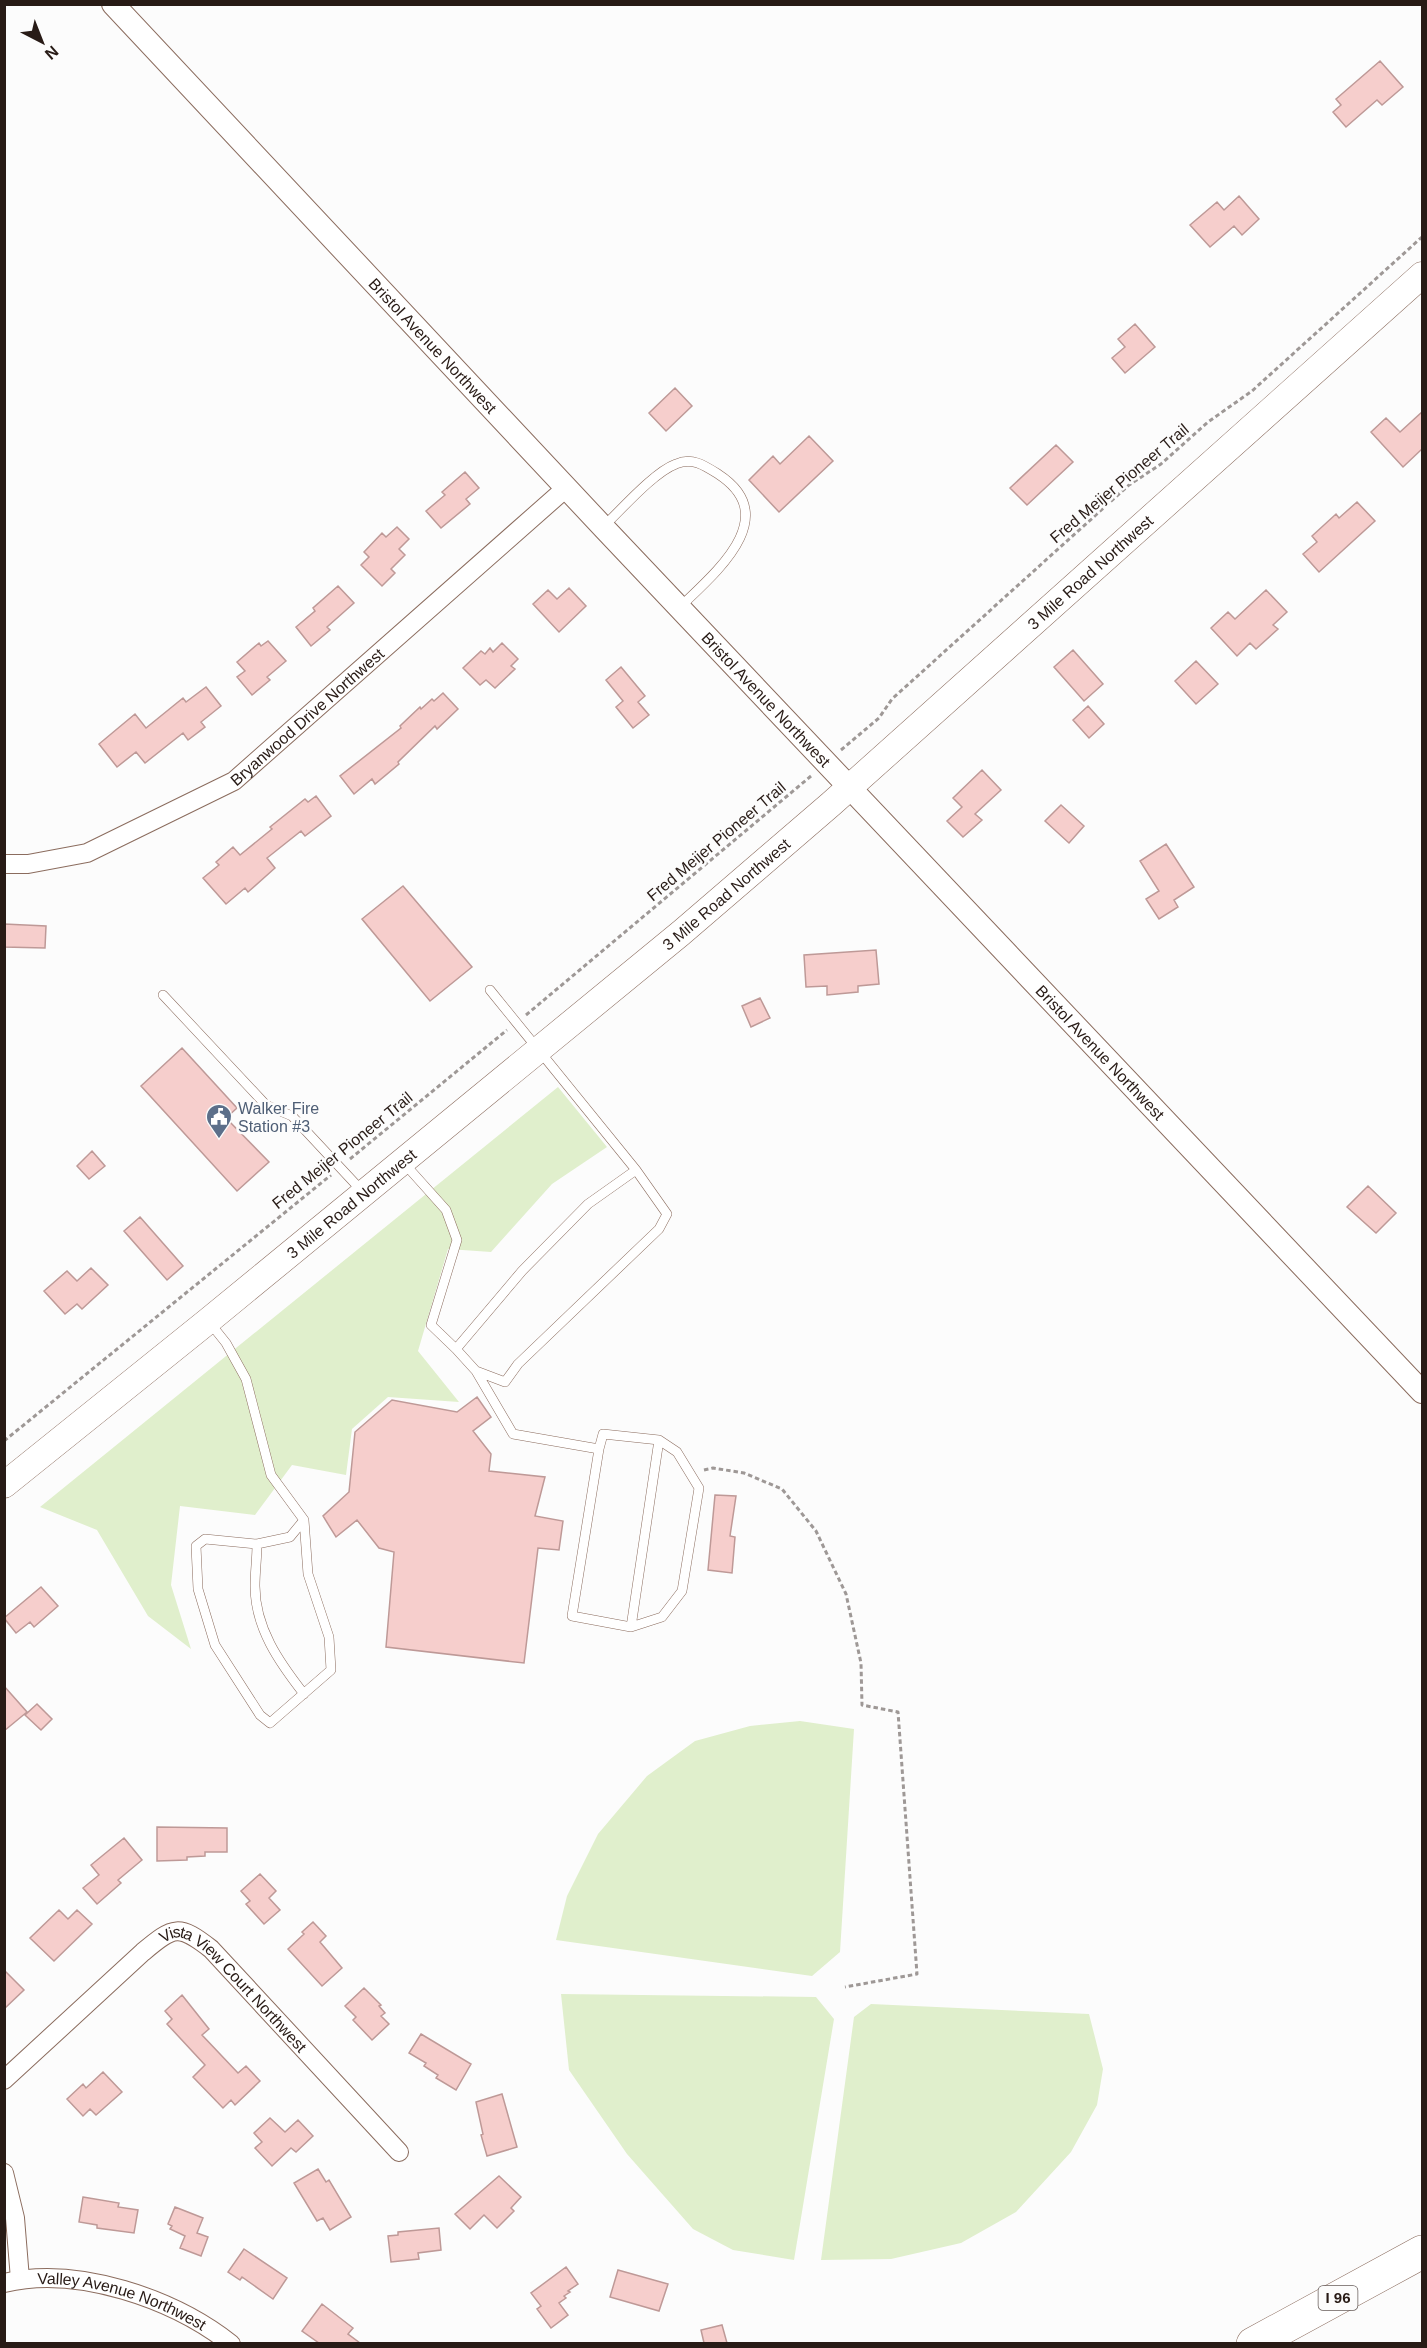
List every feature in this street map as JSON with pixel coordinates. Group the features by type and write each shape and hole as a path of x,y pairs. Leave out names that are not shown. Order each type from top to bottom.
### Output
{"highway":[{"name":"I 96","path":"1253,2343 1422,2252"}],"main road":[{"name":"3 Mile Road Northwest","path":"4,1485 208,1321 681,933 849,787 1422,275"}],"street":[{"name":"Bristol Avenue Northwest","path":"113,4 825,763 1422,1392"},
{"name":"Bryanwood Drive Northwest","path":"4,864 28,864 87,853 234,781 566,488"},
{"name":"Vista View Court Northwest","path":"4,2080 143,1952 160,1938 176,1930 191,1933 211,1950 399,2152"},
{"path":"4,2173 15,2218 12,2281"},
{"name":"Valley Avenue Northwest","path":"12,2281 72,2280 123,2289 167,2305 209,2326 231,2343"}],"lane":[{"path":"603,527 661,472 674,464 687,460 700,463 740,493 747,515 738,544 715,574 679,608"},
{"path":"476,1371 505,1382 518,1364 659,1229 667,1214 636,1170 490,990"},
{"path":"163,995 266,1104 292,1116 364,1193"},
{"path":"403,1162 446,1210 457,1240 431,1325 476,1371 513,1434 599,1449"},
{"path":"456,1349 522,1271 588,1204 636,1170"},
{"path":"208,1321 226,1343 246,1379 271,1475 304,1521 308,1574 329,1637 331,1670 270,1724 260,1716 215,1645 198,1589 196,1546 205,1539 257,1544 290,1537 304,1521"},
{"path":"603,1434 659,1440 677,1452 699,1488 681,1592 662,1617 631,1627 572,1616 599,1449 603,1434"},
{"path":"631,1627 659,1440"},
{"path":"257,1544 255,1588 265,1635 284,1668 304,1694"}],"path":[{"name":"Fred Meijer Pioneer Trail","path":"4,1441 516,1023 879,718 892,699 1130,485 1161,464 1208,422 1252,391 1422,237"},
{"path":"691,1474 713,1468 744,1473 782,1489 816,1531 846,1594 861,1663 862,1705 898,1712 917,1974 845,1987"}],"green space":[{"path":"558,1087 607,1147 552,1184 491,1252 448,1249 418,1351 459,1402 388,1397 352,1429 346,1475 292,1465 255,1515 180,1506 171,1585 191,1649 148,1616 97,1530 40,1507"},
{"path":"800,1721 854,1729 840,1952 812,1976 556,1940 567,1896 598,1834 647,1776 695,1741 750,1726"},
{"path":"561,1994 816,1997 834,2019 794,2260 733,2250 693,2229 627,2154 569,2070"},
{"path":"871,2004 1089,2014 1103,2069 1097,2105 1071,2152 1016,2212 961,2243 891,2259 821,2260 854,2017"}],"building":[{"path":"1380,61 1403,87 1382,105 1377,100 1346,127 1333,112 1341,105 1336,99"},
{"path":"1239,196 1259,219 1242,235 1234,226 1210,247 1190,225 1217,202 1224,210"},
{"path":"1135,324 1155,347 1125,373 1112,358 1125,347 1118,339"},
{"path":"675,388 692,406 666,431 649,413"},
{"path":"1422,412 1422,449 1403,467 1371,432 1386,418 1400,432"},
{"path":"809,436 833,461 779,512 749,480 773,456 780,464"},
{"path":"1056,445 1073,462 1027,505 1010,488"},
{"path":"465,472 479,488 466,499 470,504 441,528 426,511 445,495 442,492"},
{"path":"1357,502 1375,521 1319,572 1303,554 1317,542 1312,536 1336,514 1339,518"},
{"path":"397,527 409,539 399,549 405,555 391,569 395,573 382,586 361,565 369,557 364,552 382,533 386,537"},
{"path":"338,586 354,603 327,627 330,630 311,646 296,627 315,611 313,608"},
{"path":"569,588 586,606 559,632 533,604 548,590 557,599"},
{"path":"1266,590 1287,612 1273,625 1278,629 1256,649 1250,643 1237,656 1211,628 1228,612 1235,619"},
{"path":"268,641 286,661 267,677 270,680 252,695 237,677 245,671 237,662 259,643 261,646"},
{"path":"502,643 518,659 511,666 515,669 495,688 486,680 480,685 463,668 481,651 485,654 490,648 493,652"},
{"path":"1073,650 1103,684 1084,701 1054,667"},
{"path":"1196,661 1218,684 1196,704 1175,681"},
{"path":"621,667 645,696 638,702 649,715 633,728 616,707 623,701 606,680"},
{"path":"206,687 221,706 201,722 205,727 188,740 183,733 145,763 136,752 117,767 99,744 135,714 146,728 183,698 186,702"},
{"path":"443,693 458,709 437,729 435,726 398,762 399,764 375,784 372,779 354,794 340,776 401,728 400,726 420,707 421,709"},
{"path":"1088,706 1104,724 1089,738 1073,720"},
{"path":"982,770 1001,790 975,814 982,820 963,837 947,821 962,807 953,798"},
{"path":"316,796 331,816 305,836 301,831 267,858 275,868 248,892 245,888 226,904 203,878 219,865 216,862 233,847 240,855 305,799 308,802"},
{"path":"1061,805 1084,826 1069,843 1045,821"},
{"path":"1166,844 1194,887 1174,900 1178,907 1159,919 1146,899 1159,891 1140,861"},
{"path":"403,886 472,967 430,1001 362,919"},
{"path":"4,924 46,926 45,948 4,947"},
{"path":"876,950 879,984 858,986 858,992 827,995 827,986 806,987 804,955"},
{"path":"760,998 770,1018 751,1027 742,1006"},
{"name":"Walker Fire Station #3","path":"182,1048 237,1108 226,1118 269,1162 237,1191 141,1086"},
{"path":"92,1151 105,1166 89,1179 77,1166"},
{"path":"1368,1186 1396,1213 1376,1233 1347,1207"},
{"path":"140,1217 183,1266 167,1280 124,1231"},
{"path":"91,1268 108,1285 82,1309 77,1304 65,1314 44,1291 67,1271 77,1281"},
{"path":"477,1397 491,1417 473,1431 491,1454 489,1471 545,1477 535,1516 563,1521 559,1550 538,1548 524,1663 386,1647 394,1552 379,1548 357,1520 336,1537 323,1516 349,1492 355,1432 392,1400 457,1412"},
{"path":"715,1495 736,1496 730,1536 735,1537 732,1573 708,1570"},
{"path":"41,1587 58,1606 34,1627 30,1622 16,1633 4,1618"},
{"path":"4,1686 27,1712 4,1731"},
{"path":"37,1704 52,1719 41,1730 25,1715"},
{"path":"157,1827 227,1828 227,1852 205,1852 205,1856 187,1857 187,1860 157,1861"},
{"path":"124,1838 142,1860 118,1880 121,1883 97,1904 83,1888 99,1875 91,1865"},
{"path":"260,1874 276,1891 269,1898 280,1910 264,1924 246,1904 250,1901 241,1891"},
{"path":"59,1910 68,1919 77,1910 92,1924 54,1961 30,1938"},
{"path":"313,1922 326,1936 320,1942 342,1968 322,1986 288,1949"},
{"path":"4,1970 24,1990 4,2009"},
{"path":"364,1988 381,2005 379,2006 385,2013 381,2016 389,2024 372,2040 353,2020 356,2017 345,2006"},
{"path":"182,1995 209,2029 202,2035 238,2073 246,2066 260,2081 235,2105 231,2100 223,2108 193,2077 205,2065 167,2024 172,2019 165,2011"},
{"path":"421,2034 471,2064 456,2090 436,2078 438,2075 424,2066 426,2063 409,2053"},
{"path":"103,2072 122,2092 96,2115 90,2109 83,2116 67,2099 83,2084 86,2088"},
{"path":"502,2094 517,2147 487,2156 476,2102"},
{"path":"270,2118 285,2132 298,2120 313,2136 296,2152 291,2148 272,2166 255,2148 262,2142 254,2133"},
{"path":"318,2169 326,2182 329,2180 351,2217 330,2230 323,2218 317,2221 294,2183"},
{"path":"499,2176 521,2197 511,2208 514,2211 497,2228 484,2215 470,2229 455,2214"},
{"path":"83,2197 119,2203 118,2207 138,2210 134,2233 97,2228 97,2225 79,2222"},
{"path":"175,2207 203,2218 197,2233 208,2237 201,2256 180,2248 185,2236 170,2229 172,2226 168,2224"},
{"path":"439,2228 441,2250 418,2253 419,2259 391,2262 388,2236 398,2235 398,2232"},
{"path":"244,2249 287,2278 273,2299 242,2277 240,2280 228,2272"},
{"path":"566,2267 578,2284 568,2291 570,2292 564,2296 566,2298 559,2303 568,2315 551,2328 537,2309 541,2306 531,2293"},
{"path":"618,2270 668,2284 659,2311 610,2297"},
{"path":"322,2304 353,2328 348,2334 360,2343 319,2343 302,2331"},
{"path":"722,2325 727,2343 704,2343 701,2330"}],"place":[{"name":"Walker Fire Station #3","path":"219,1140"}]}
